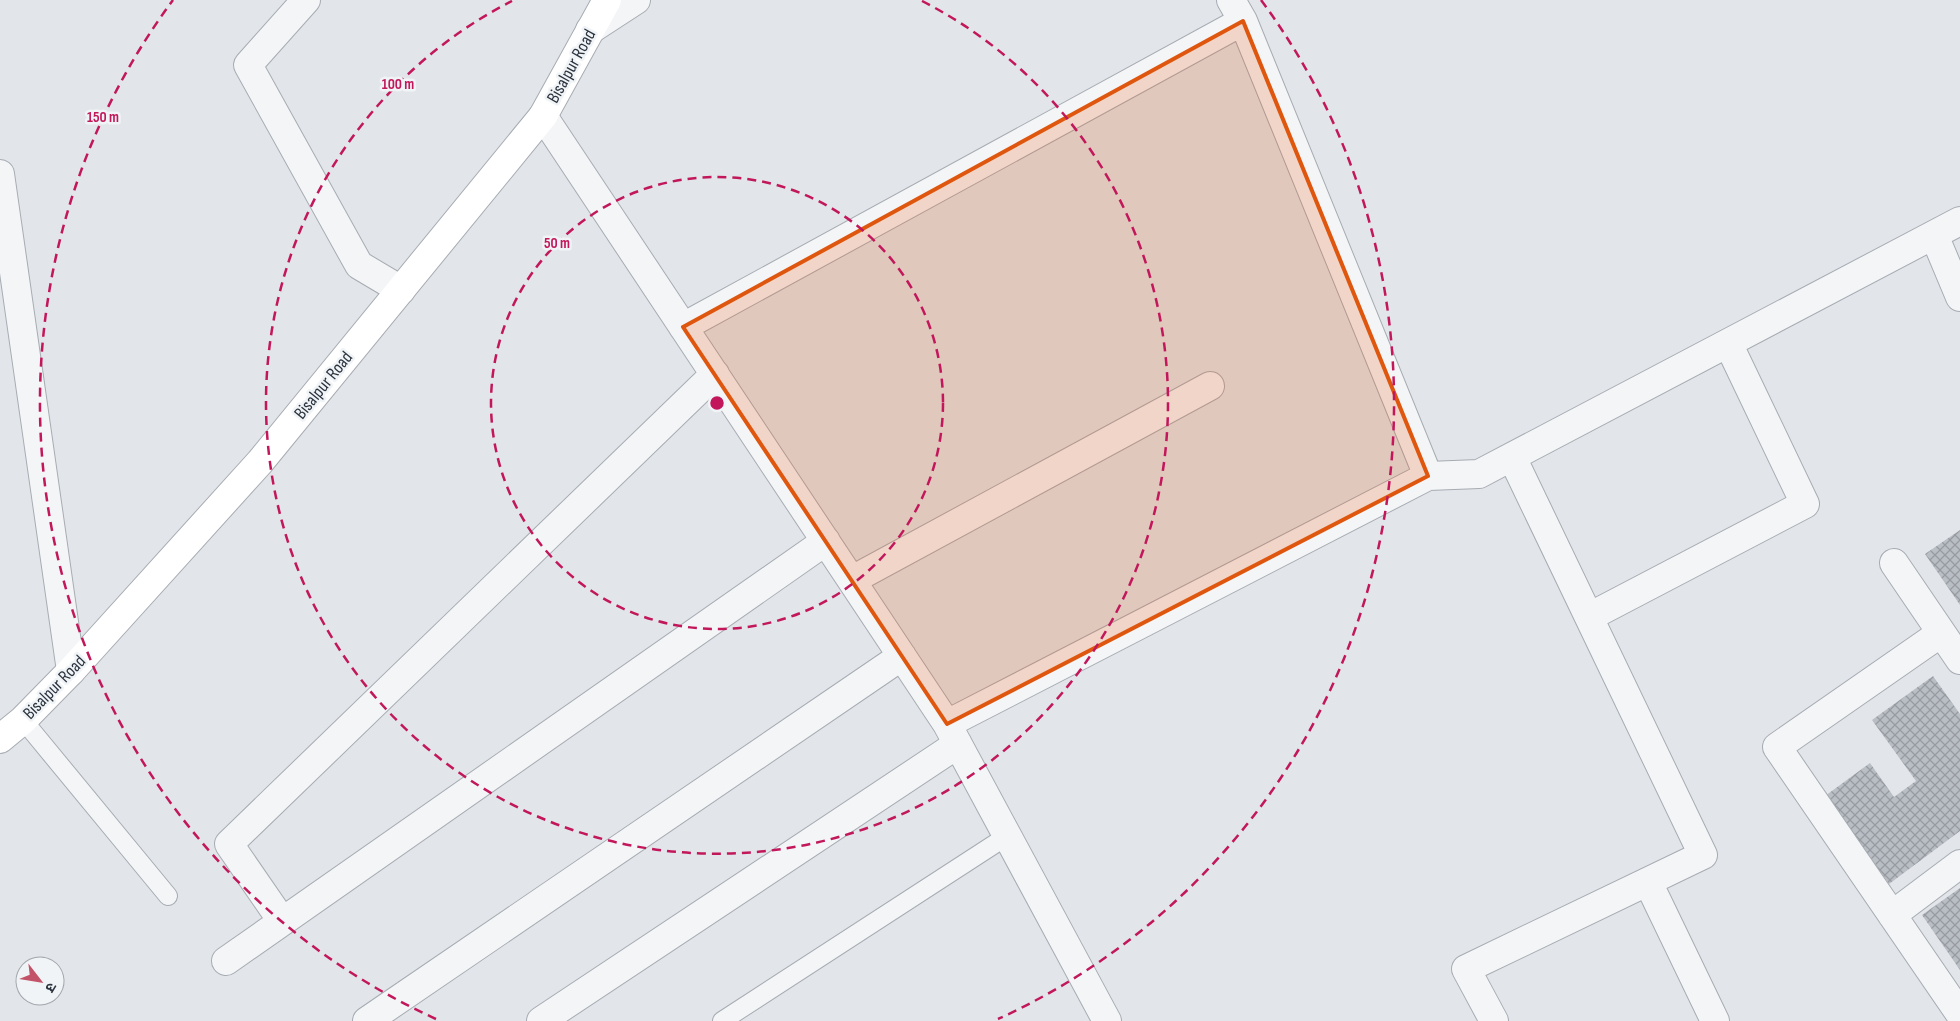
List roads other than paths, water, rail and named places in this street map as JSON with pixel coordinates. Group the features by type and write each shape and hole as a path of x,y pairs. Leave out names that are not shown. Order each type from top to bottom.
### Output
{"main road":[{"name":"Bisalpur Road","path":"0,739 23,720 71,670 260,462 543,116 607,0"}],"street":[{"path":"306,0 248,65 359,265 401,290"},
{"path":"590,30 636,0"},
{"path":"683,327 1237,11 1428,476"},
{"path":"543,116 852,580 952,734 1107,1021"},
{"path":"0,174 71,670"},
{"path":"541,1021 952,734 1428,476 1479,474 1960,221"},
{"path":"1934,235 1960,297"},
{"path":"1589,617 1806,504 1728,343"},
{"path":"282,922 229,844 715,374"},
{"path":"852,580 1210,386"},
{"path":"1494,1021 1466,969 1703,855 1512,457"},
{"path":"226,961 826,541"},
{"path":"1894,563 1960,660"},
{"path":"1941,633 1777,747 1960,1014"},
{"path":"367,1021 902,656"},
{"path":"1892,914 1960,864"},
{"path":"1648,882 1715,1021"}],"lane":[{"path":"23,720 168,896"},
{"path":"722,1021 1008,836"}]}
